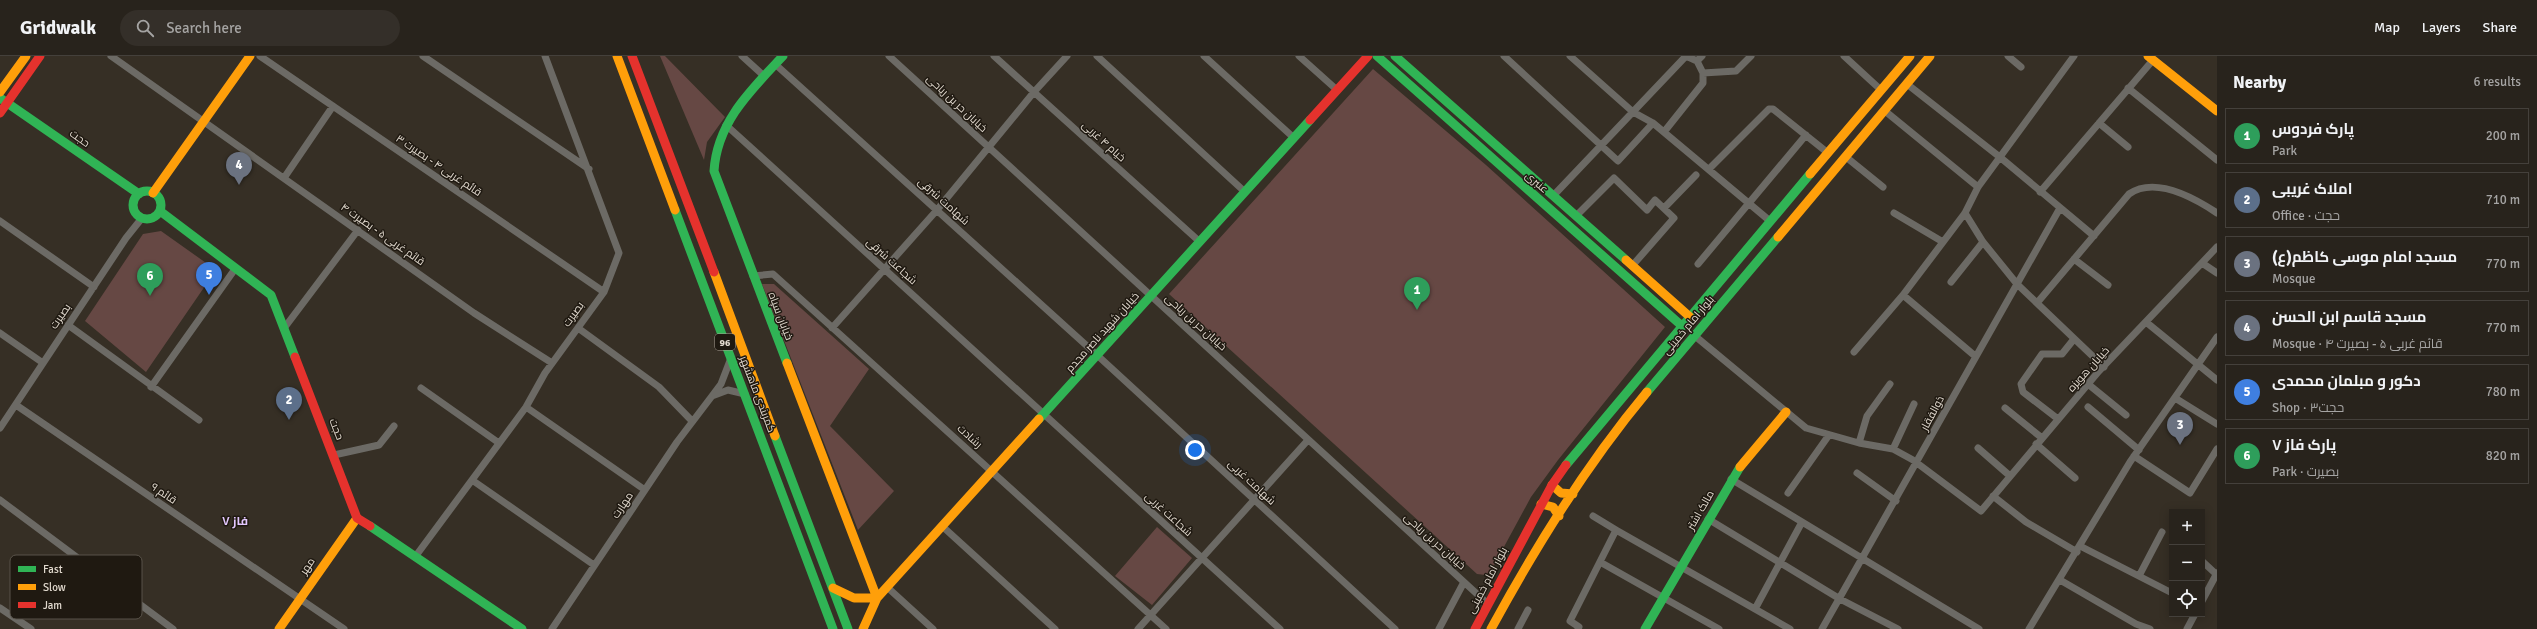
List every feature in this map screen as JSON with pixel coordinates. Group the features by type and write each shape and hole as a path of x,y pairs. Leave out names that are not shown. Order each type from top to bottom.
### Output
{"street":[{"path":"0,92 26,56"},
{"path":"0,113 4,100 40,56"},
{"name":"قائم غربی ۵ - بصیرت ۴","path":"111,56 474,313 552,363"},
{"path":"153,193 203,120 250,56"},
{"name":"قائم غربی ۴ - بصیرت ۳","path":"260,56 604,292"},
{"path":"423,56 589,169"},
{"name":"بصیرت","path":"415,557 500,444 526,407 552,363 604,292 620,253 589,169 544,56"},
{"name":"کمربندی ماهشهر","path":"617,56 834,629"},
{"name":"کمربندی ماهشهر","path":"632,56 848,629"},
{"path":"742,56 764,76"},
{"name":"خیابان سپاه","path":"783,56 764,76 726,125 715,147 714,171 877,598"},
{"name":"خیابان حر بن ریاحی","path":"889,56 1488,604"},
{"name":"خیام ۴ غربی","path":"994,56 1200,242"},
{"path":"832,328 937,210 1034,92 1067,56"},
{"path":"1097,56 1245,192"},
{"path":"1204,56 1294,138"},
{"path":"1299,56 1337,90"},
{"name":"خیابان شهید ناصر مجدم","path":"863,629 877,598 1368,56"},
{"name":"عنبری","path":"1377,56 1682,326"},
{"name":"عنبری","path":"1395,56 1690,317"},
{"path":"1504,56 1618,161 1653,123"},
{"path":"1570,56 1633,112 1653,123 1770,222"},
{"path":"1553,196 1686,56 1699,59 1703,73 1702,85 1664,132"},
{"path":"1703,73 1736,71 1751,56"},
{"path":"1844,56 1881,90"},
{"name":"بلوار امام خمینی","path":"1475,629 1541,504 1552,485 1578,449 1910,56"},
{"name":"بلوار امام خمینی","path":"1491,629 1512,590 1593,460 1930,56"},
{"path":"2008,56 2021,67"},
{"path":"1854,352 1904,295 1965,213 1978,187 2001,158 2074,56"},
{"path":"2040,192 2128,88 2151,58 2217,111"},
{"name":"شهامت شرقی","path":"775,64 1097,355"},
{"path":"1907,84 2001,158 2094,236"},
{"path":"2128,88 2217,160"},
{"name":"حجت","path":"4,100 139,194"},
{"path":"284,178 333,106"},
{"path":"1709,169 1769,109 1773,109 1828,153"},
{"path":"1885,110 1978,187"},
{"path":"2099,123 2128,147"},
{"name":"شجاعت شرقی","path":"726,125 1044,414"},
{"path":"1698,264 1750,204 1806,135"},
{"path":"1846,157 1883,187"},
{"path":"1664,208 1696,175"},
{"path":"1576,216 1614,178 1647,210 1655,200 1664,208 1674,218 1632,266"},
{"path":"2037,303 2129,194 2139,187 2161,187 2199,201 2217,213"},
{"path":"146,191 153,193 161,202 160,211 154,217 142,218 134,209 134,200 139,194 146,191"},
{"name":"ذوالفقار","path":"1822,629 1864,558 1975,356 2060,208"},
{"name":"حجت","path":"160,211 271,295 285,327 357,518"},
{"path":"1894,213 1943,242"},
{"path":"1965,213 1983,242 2017,284 2104,367"},
{"name":"بصیرت","path":"0,428 68,325 142,218"},
{"path":"0,221 94,287"},
{"path":"285,327 358,230"},
{"path":"1951,282 1983,242"},
{"name":"خیابان هویزه","path":"1917,463 1981,511 2088,384 2217,247"},
{"path":"2074,259 2108,285"},
{"path":"2202,263 2217,273"},
{"path":"151,387 235,269"},
{"name":"رشادت","path":"753,276 773,274 1166,629"},
{"path":"1904,295 1975,356"},
{"path":"2146,322 2197,366 2217,380"},
{"path":"68,325 151,387 199,420"},
{"path":"578,328 659,387 692,421"},
{"path":"0,333 43,363"},
{"path":"1695,336 1806,428 1859,443 1893,449 1917,463"},
{"path":"2029,629 2079,549 2134,456 2217,337"},
{"path":"2058,419 2023,392 2021,384 2042,354 2062,354 2074,339"},
{"name":"شهامت غربی","path":"1097,355 1393,627"},
{"name":"مهارت","path":"552,629 692,421 721,384 731,358"},
{"path":"1859,443 1867,416 1890,384"},
{"path":"2088,384 2126,415"},
{"path":"420,388 500,444"},
{"path":"712,396 728,390 745,394"},
{"path":"2175,398 2217,424"},
{"path":"1893,449 1914,404"},
{"name":"قائم ۹","path":"16,405 344,629"},
{"path":"526,407 645,490"},
{"path":"2088,407 2139,450"},
{"path":"2005,408 2042,438"},
{"name":"مالک اشتر","path":"1649,628 1663,597 1731,479 1786,412"},
{"name":"شجاعت غربی","path":"1044,414 1280,629"},
{"path":"334,455 379,445 394,426"},
{"path":"1788,493 1829,435"},
{"path":"1138,629 1308,440"},
{"path":"2036,444 2075,478"},
{"path":"1978,448 2010,476"},
{"path":"2134,456 2190,493 2217,449"},
{"path":"2210,462 2217,466"},
{"path":"1857,472 1896,501"},
{"path":"1731,479 1864,558 1979,629"},
{"path":"472,480 594,566"},
{"path":"1552,485 1561,493 1573,494"},
{"path":"1993,496 2026,522 2169,591"},
{"path":"0,500 74,555"},
{"path":"1541,504 1553,507 1559,516"},
{"path":"1592,516 1790,629"},
{"path":"357,518 522,629"},
{"name":"مهر","path":"280,629 343,535 357,518"},
{"path":"1708,520 1840,599 1898,629"},
{"path":"1756,609 1802,522"},
{"path":"942,526 1055,629"},
{"path":"1578,629 1579,627 1570,621 1616,530"},
{"path":"2139,576 2162,532"},
{"path":"1600,562 1719,629"},
{"path":"2205,564 2217,574 2205,596"},
{"path":"2060,580 2136,624 2150,629"},
{"path":"1439,629 1464,582"},
{"path":"887,587 929,628"},
{"path":"833,588 854,598 877,598"},
{"path":"142,606 173,629"},
{"path":"0,608 10,615"},
{"path":"1518,629 1528,610"},
{"path":"2187,629 2193,617"},
{"path":"16,619 31,629"}],"shaded area":[{"path":"660,56 665,56 725,117 707,142 704,160"},
{"path":"1373,69 1486,165 1665,327 1558,460 1531,497 1492,569 1486,575 1477,574 1169,294"},
{"path":"161,231 216,270 146,372 85,321 143,234"},
{"path":"762,284 774,284 869,369 830,426 894,491 858,530"},
{"path":"1157,527 1192,558 1152,605 1115,576"}],"traffic: fast":[{"path":"783,56 748,94 729,122 717,153 714,171 787,363"},
{"path":"1377,56 1682,326"},
{"path":"1395,56 1626,260"},
{"path":"0,98 139,194"},
{"path":"1039,419 1310,120"},
{"path":"1566,465 1810,174"},
{"path":"147,191 157,195 161,205 157,215 147,219 137,215 133,205 137,195 147,191"},
{"path":"675,210 833,629"},
{"path":"160,211 271,295 295,357"},
{"path":"1647,392 1778,237"},
{"path":"775,436 848,629"},
{"path":"1645,629 1740,467"},
{"path":"370,526 522,629"}],"traffic: slow":[{"path":"0,92 26,56"},
{"path":"153,193 250,56"},
{"path":"617,56 675,210"},
{"path":"1810,174 1910,56"},
{"path":"1778,237 1930,56"},
{"path":"2148,56 2217,111"},
{"path":"1626,260 1690,317"},
{"path":"714,272 775,436"},
{"path":"787,363 877,598"},
{"path":"1491,629 1526,567 1563,507 1603,448 1647,392"},
{"path":"1740,467 1786,412"},
{"path":"863,629 877,598 1039,419"},
{"path":"1552,485 1561,493 1573,494"},
{"path":"1541,504 1553,507 1559,516"},
{"path":"279,629 357,518"},
{"path":"833,588 854,598 877,598"}],"traffic: jam":[{"path":"0,113 40,56"},
{"path":"632,56 714,272"},
{"path":"1310,120 1368,56"},
{"path":"295,357 357,518 370,526"},
{"path":"1475,629 1552,485 1566,465"}],"place":[{"name":"مسجد قاسم ابن الحسن","path":"239,185"},
{"name":"دکور و مبلمان محمدی","path":"209,295"},
{"name":"پارک فاز ۷","path":"150,296"},
{"name":"پارک فردوس","path":"1417,310"},
{"name":"املاک غریبی","path":"289,420"},
{"name":"مسجد امام موسی کاظم(ع)","path":"2180,445"}],"district":[{"name":"فاز ۷","path":"235,521"}]}
